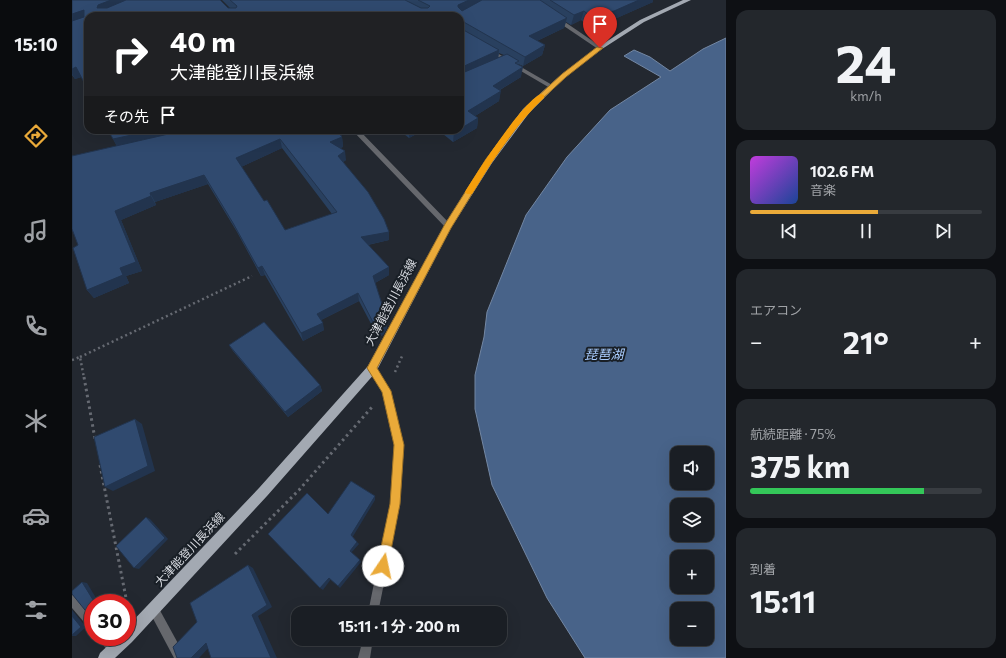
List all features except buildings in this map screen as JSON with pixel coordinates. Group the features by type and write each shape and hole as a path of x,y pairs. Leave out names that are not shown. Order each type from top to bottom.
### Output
{"main road":[{"name":"大津能登川長浜線","path":"136,628 263,492 372,368 448,226 489,161 526,111 564,75 600,48 642,21 688,0"},
{"name":"大津能登川長浜線","path":"110,654 118,646"}],"street":[{"path":"554,18 600,48"},
{"path":"486,49 552,87"},
{"path":"498,63 505,60"},
{"path":"361,134 448,226"},
{"path":"372,368 386,391 399,445 395,504 374,606"},
{"path":"72,600 84,614"},
{"path":"154,609 180,658"},
{"path":"364,658 367,646"}],"path":[{"path":"72,360 252,276"},
{"path":"80,357 96,442"},
{"path":"99,457 125,594"}],"water":[{"name":"琵琶湖","path":"726,38 726,658 585,658 547,598 492,485 475,409 475,375 484,337 487,312 526,215 567,157 610,110 661,77 624,56 634,50 650,57 670,71 703,49"}],"slow traffic":[{"path":"469,192 489,161 526,111 541,96"}],"route":[{"path":"383,566 395,504 399,445 386,391 372,368 448,226 489,161 526,111 564,75 600,48"}]}
